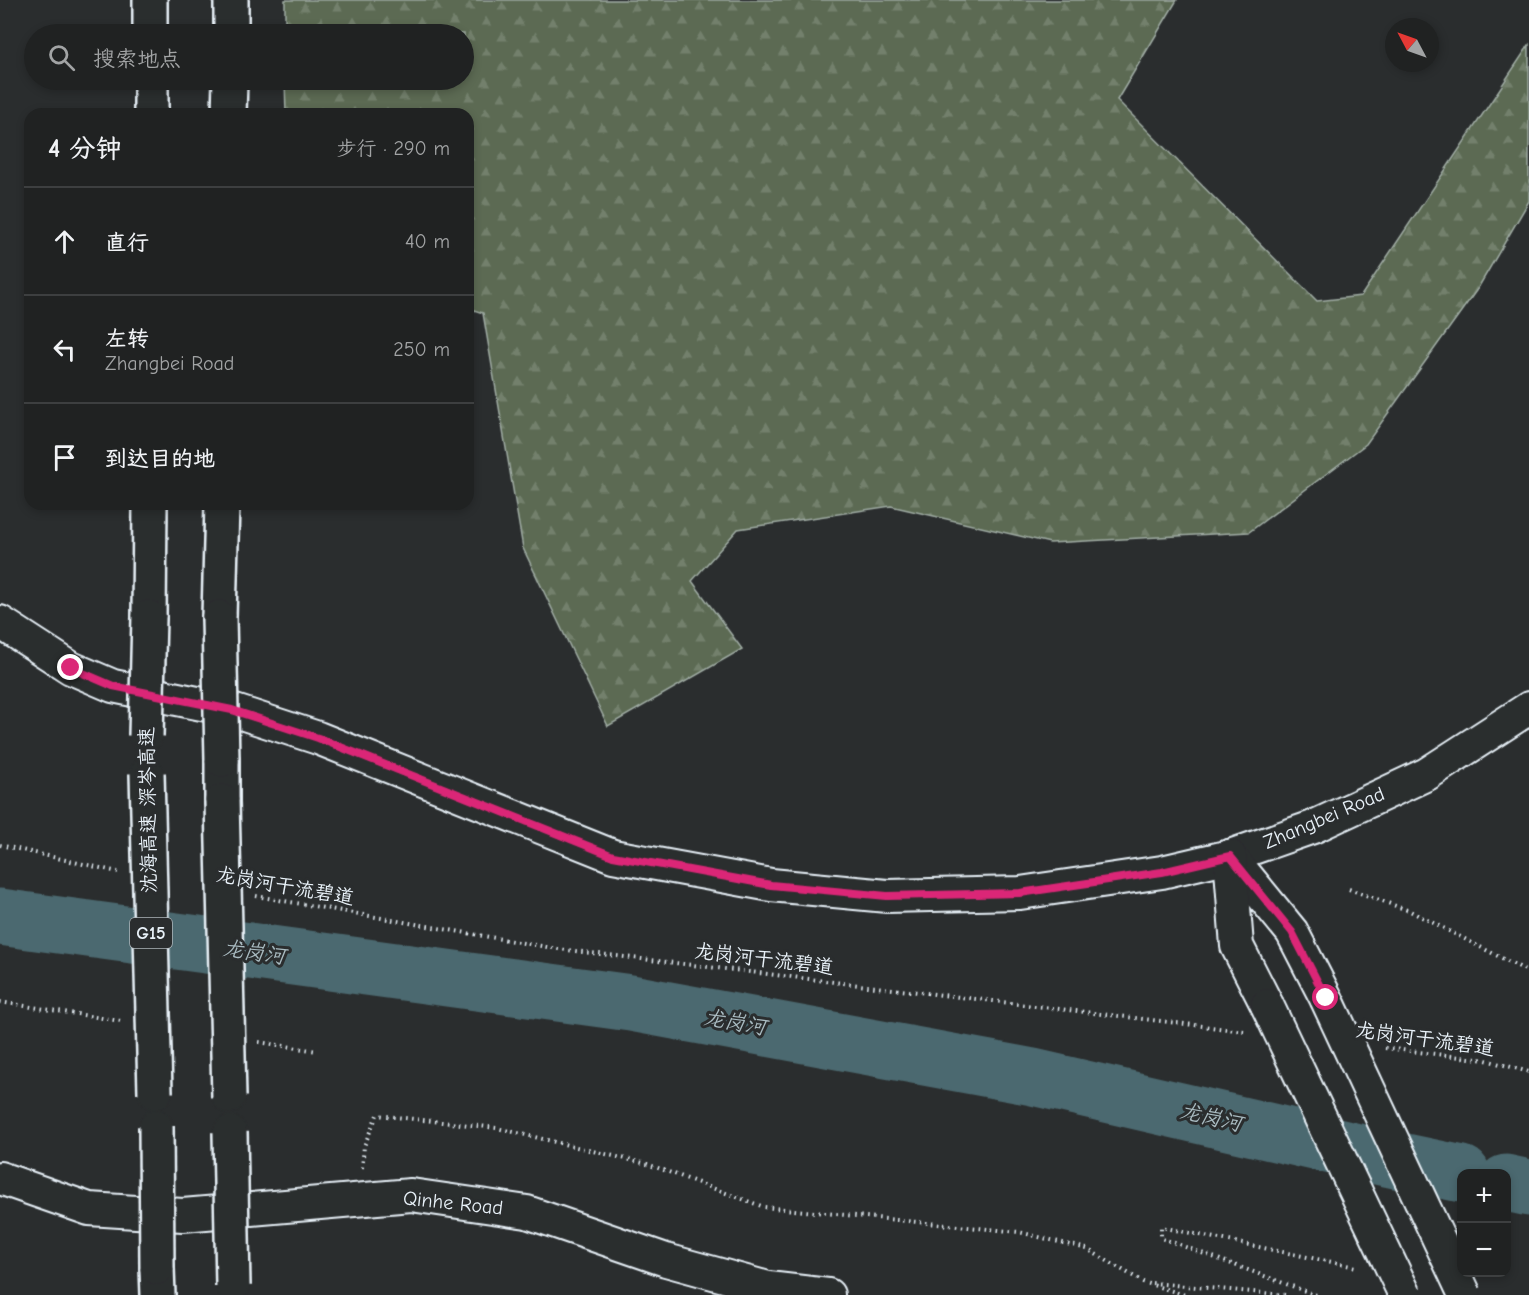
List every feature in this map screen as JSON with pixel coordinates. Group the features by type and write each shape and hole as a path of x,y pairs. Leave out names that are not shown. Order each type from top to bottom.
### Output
{"highway":[{"path":"150,0 150,24"},
{"path":"231,0 231,24"},
{"path":"151,90 151,108"},
{"path":"229,108 230,90"},
{"name":"沈海高速 深岑高速","path":"150,510 146,736 156,1126 157,1282"},
{"path":"222,510 219,617 233,1290"}],"street":[{"name":"Zhangbei Road","path":"0,622 71,668 113,686 232,710 318,738 613,856 771,885 887,896 1020,893 1162,872 1230,856 1313,827 1427,774 1529,708"},
{"path":"1230,856 1292,932 1326,998 1465,1295"},
{"path":"1230,856 1237,945 1405,1295"},
{"name":"Qinhe Road","path":"0,1178 89,1209 183,1215 411,1195 527,1212 700,1270 768,1288 828,1295"}],"path":[{"path":"0,845 121,873"},
{"path":"1348,889 1410,911 1529,972"},
{"name":"龙岗河干流碧道","path":"251,895 558,949 1251,1032"},
{"name":"龙岗河干流碧道","path":"1380,1047 1486,1060 1529,1072"},
{"path":"358,1200 364,1146 377,1115 497,1128 647,1164 764,1207 1019,1232 1087,1249 1143,1282 1185,1295"},
{"path":"1316,1295 1161,1238 1161,1227 1367,1270"},
{"path":"1143,1282 1286,1295"}],"green space":[{"path":"285,0 1177,0 1117,100 1317,301 1361,296 1529,45 1529,201 1478,288 1366,444 1249,532 1050,543 891,506 738,529 692,581 742,649 608,726 523,548 483,313 474,310 474,108 286,108 285,90 474,90 474,24 285,24"}],"waterway":[{"name":"龙岗河","path":"0,917 631,1003 1033,1077 1457,1173"},
{"name":"龙岗河","path":"1511,1184 1529,1188"}],"route":[{"path":"71,668 113,686 232,710 318,738 613,856 771,885 887,896 1020,893 1162,872 1230,856 1292,932 1326,998"}]}
